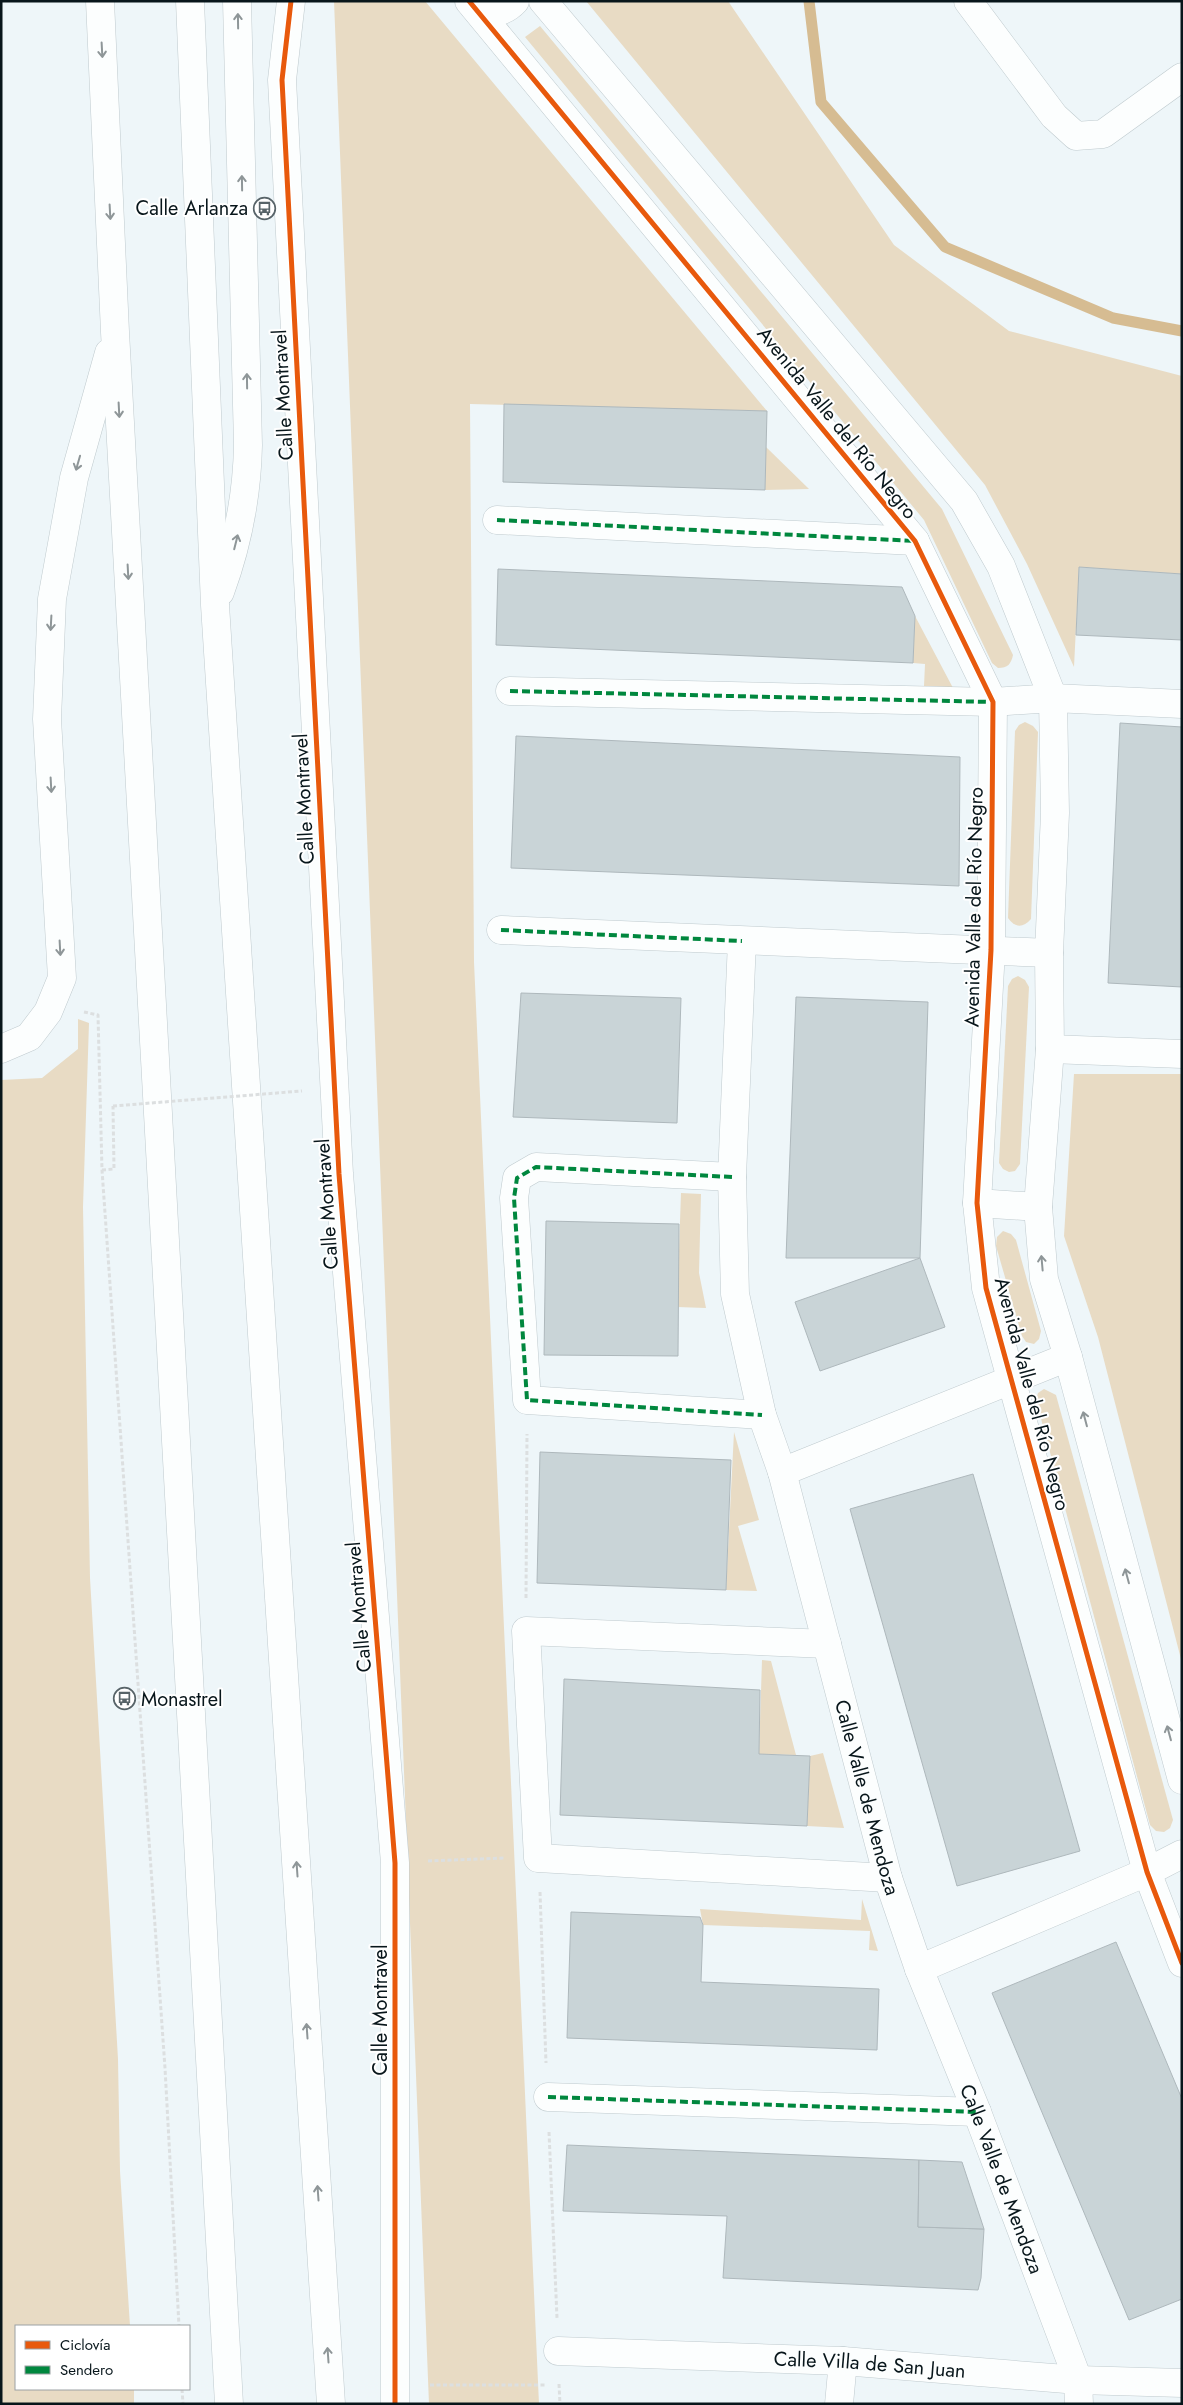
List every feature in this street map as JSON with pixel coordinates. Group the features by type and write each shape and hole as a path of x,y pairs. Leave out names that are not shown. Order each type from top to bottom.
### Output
{"main road":[{"path":"100,1 115,332 229,2404"},
{"path":"190,1 215,605 331,2404"},
{"path":"215,605 231,563 242,520 247,482 248,444 237,1"},
{"name":"Calle Montravel","path":"291,1 282,80 339,1174 395,1863 395,2395"},
{"path":"473,6 490,13 502,11 515,1"},
{"name":"Avenida Valle del Río Negro","path":"543,1 964,502 1001,566 1053,698 1055,813 1049,953 1050,1049 1038,1207 1044,1279 1068,1357 1182,1780"},
{"path":"968,1 1054,116 1076,136 1104,134 1182,77"},
{"name":"Avenida Valle del Río Negro","path":"473,6 915,541 993,702 991,950 977,1203 986,1288 1147,1872 1182,1963"},
{"path":"1,1049 29,1037 48,1012 62,978 46,720 52,599 74,478 115,332"},
{"path":"497,520 915,541"},
{"path":"510,691 993,702 1053,698 1182,704"},
{"path":"501,930 1049,953"},
{"name":"Calle Valle de Mendoza","path":"742,941 732,1177 735,1294 762,1414 782,1472 888,1878 919,1969 977,2112 1078,2392"},
{"path":"1050,1049 1182,1054"},
{"path":"732,1177 536,1167 517,1178 514,1198 527,1400 762,1414"},
{"path":"977,1203 1038,1207"},
{"path":"782,1472 1068,1357"},
{"path":"827,1644 526,1631 538,1858 888,1878"},
{"path":"919,1969 1147,1872 1182,1854"},
{"path":"548,2097 977,2112"},
{"name":"Calle Villa de San Juan","path":"558,2351 843,2361 1078,2392 1182,2383"},
{"path":"839,2404 843,2361"}],"path":[{"path":"98,1015 102,1170 164,2058 179,2325"},
{"path":"102,1170 114,1169 113,1106 302,1091"},
{"path":"526,1631 527,1400"},
{"path":"395,1863 489,1859"},
{"path":"395,2395 559,2385"},
{"path":"182,2390 183,2404"}],"shaded area":[{"path":"334,1 425,1 767,411 470,404 474,962 539,2404 429,2404"},
{"path":"586,1 728,1 894,245 1009,331 1182,376 1182,574 1079,567 1074,667 1027,564 985,485"},
{"path":"540,26 942,509 1013,655 1007,666 998,668 992,663 924,520 525,37"},
{"path":"766,447 809,489 765,490"},
{"path":"915,616 953,688 924,686 925,664 913,663"},
{"path":"1025,722 1033,726 1038,732 1031,919 1019,926 1013,924 1008,918 1015,731 1019,725"},
{"path":"1018,976 1025,980 1029,987 1020,1164 1015,1171 1009,1172 1003,1169 999,1163 1008,986 1012,979"},
{"path":"78,1019 89,1023 83,1207 90,1578 118,2059 120,2171 130,2325 15,2325 15,2390 134,2390 134,2404 1,2404 1,1080 42,1078 78,1049"},
{"path":"1074,1074 1182,1074 1182,1663 1098,1337 1064,1236"},
{"path":"681,1193 701,1194 699,1273 706,1308 677,1307"},
{"path":"1003,1231 1011,1234 1016,1240 1041,1331 1039,1339 1034,1344 1026,1342 1022,1336 996,1246 997,1237"},
{"path":"1044,1389 1056,1395 1173,1820 1170,1828 1164,1832 1156,1831 1150,1825 1036,1400 1038,1393"},
{"path":"734,1432 759,1520 738,1526 757,1591 726,1590"},
{"path":"762,1660 771,1661 796,1755 759,1754"},
{"path":"823,1753 844,1828 807,1826 810,1756"},
{"path":"862,1899 878,1951 869,1950 870,1931 703,1925 700,1909 861,1920"}],"building":[{"path":"504,404 767,411 765,490 503,482"},
{"path":"1079,567 1182,574 1182,640 1076,635"},
{"path":"498,569 902,587 915,616 913,663 496,645"},
{"path":"1120,723 1182,727 1182,987 1108,983"},
{"path":"516,736 960,757 959,886 511,868"},
{"path":"521,993 681,998 677,1123 513,1117"},
{"path":"796,997 928,1002 920,1258 786,1258"},
{"path":"546,1221 679,1224 678,1356 544,1355"},
{"path":"920,1258 945,1327 820,1371 795,1302"},
{"path":"540,1452 731,1460 726,1590 537,1583"},
{"path":"973,1474 1080,1851 957,1886 850,1509"},
{"path":"564,1679 760,1690 759,1754 810,1756 807,1826 560,1815"},
{"path":"571,1912 700,1917 703,1925 701,1982 879,1989 877,2050 567,2038"},
{"path":"1116,1942 1182,2099 1182,2299 1129,2320 992,1993"},
{"path":"567,2145 919,2160 918,2227 984,2229 981,2278 978,2290 723,2278 727,2216 563,2211"},
{"path":"919,2160 962,2162 984,2229 918,2227"}],"waterway":[{"path":"809,1 821,102 945,247 1113,318 1182,331"}],"marked path":[{"path":"497,520 915,541"},
{"path":"510,691 993,702"},
{"path":"501,930 742,941"},
{"path":"732,1177 536,1167 517,1178 514,1198 527,1400 762,1415"},
{"path":"548,2097 977,2112"}],"cycle path":[{"path":"291,1 282,80 339,1174 395,1863 395,2404"},
{"path":"469,1 915,541 993,702 991,950 977,1203 986,1288 1147,1872 1182,1963"}],"place":[{"name":"Calle Arlanza","path":"264,208"},
{"name":"Monastrel","path":"125,1699"}]}
